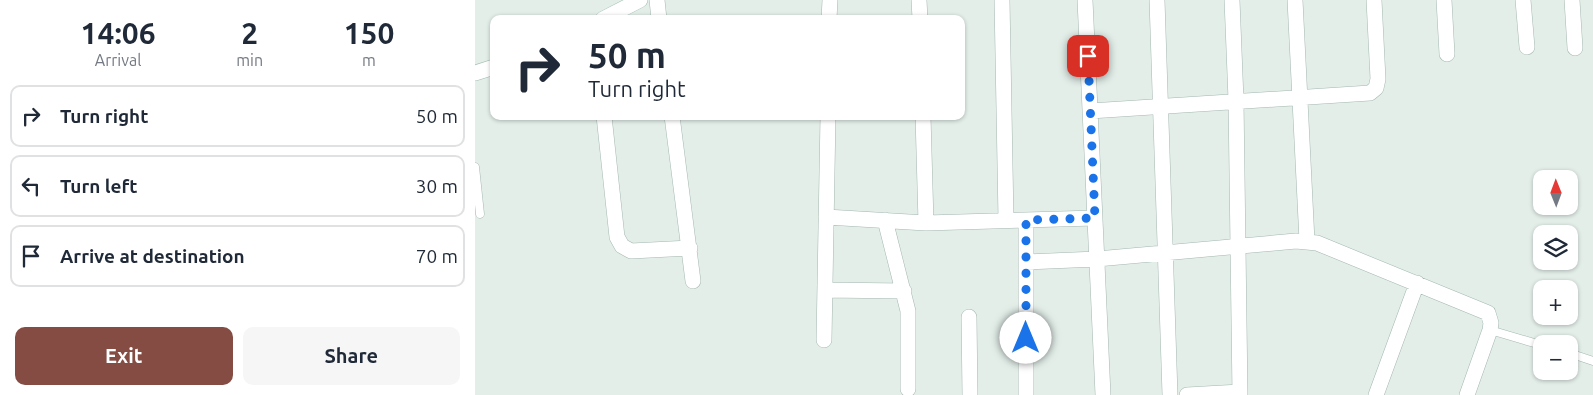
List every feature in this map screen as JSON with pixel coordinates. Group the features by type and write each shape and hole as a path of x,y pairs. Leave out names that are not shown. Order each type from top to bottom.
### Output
{"street":[{"path":"611,15 640,0"},
{"path":"657,0 659,15"},
{"path":"829,0 829,15"},
{"path":"919,0 920,15"},
{"path":"1002,0 1006,220"},
{"path":"1085,0 1103,395"},
{"path":"1157,0 1167,252 1170,395"},
{"path":"1187,395 1240,393 1236,100 1231,0"},
{"path":"1295,0 1307,241"},
{"path":"1090,111 1236,100 1370,93 1375,88 1378,79 1374,0"},
{"path":"1444,0 1447,54"},
{"path":"1523,0 1527,47"},
{"path":"1572,0 1575,48"},
{"path":"604,120 617,237 622,246 631,251 690,248"},
{"path":"673,120 693,281"},
{"path":"824,340 828,120"},
{"path":"923,120 926,223"},
{"path":"826,217 926,223 1095,218"},
{"path":"885,220 908,311 908,389"},
{"path":"1026,220 1026,395"},
{"path":"1026,262 1097,259 1307,241 1317,243 1488,313 1491,323 1490,330 1467,395"},
{"path":"1376,395 1417,283"},
{"path":"825,290 904,291"},
{"path":"969,317 970,395"}],"lane":[{"path":"475,167 481,214"},
{"path":"1490,330 1533,343"},
{"path":"1578,357 1593,361"}],"route":[{"path":"1026,338 1026,220 1095,218 1088,56"}]}
